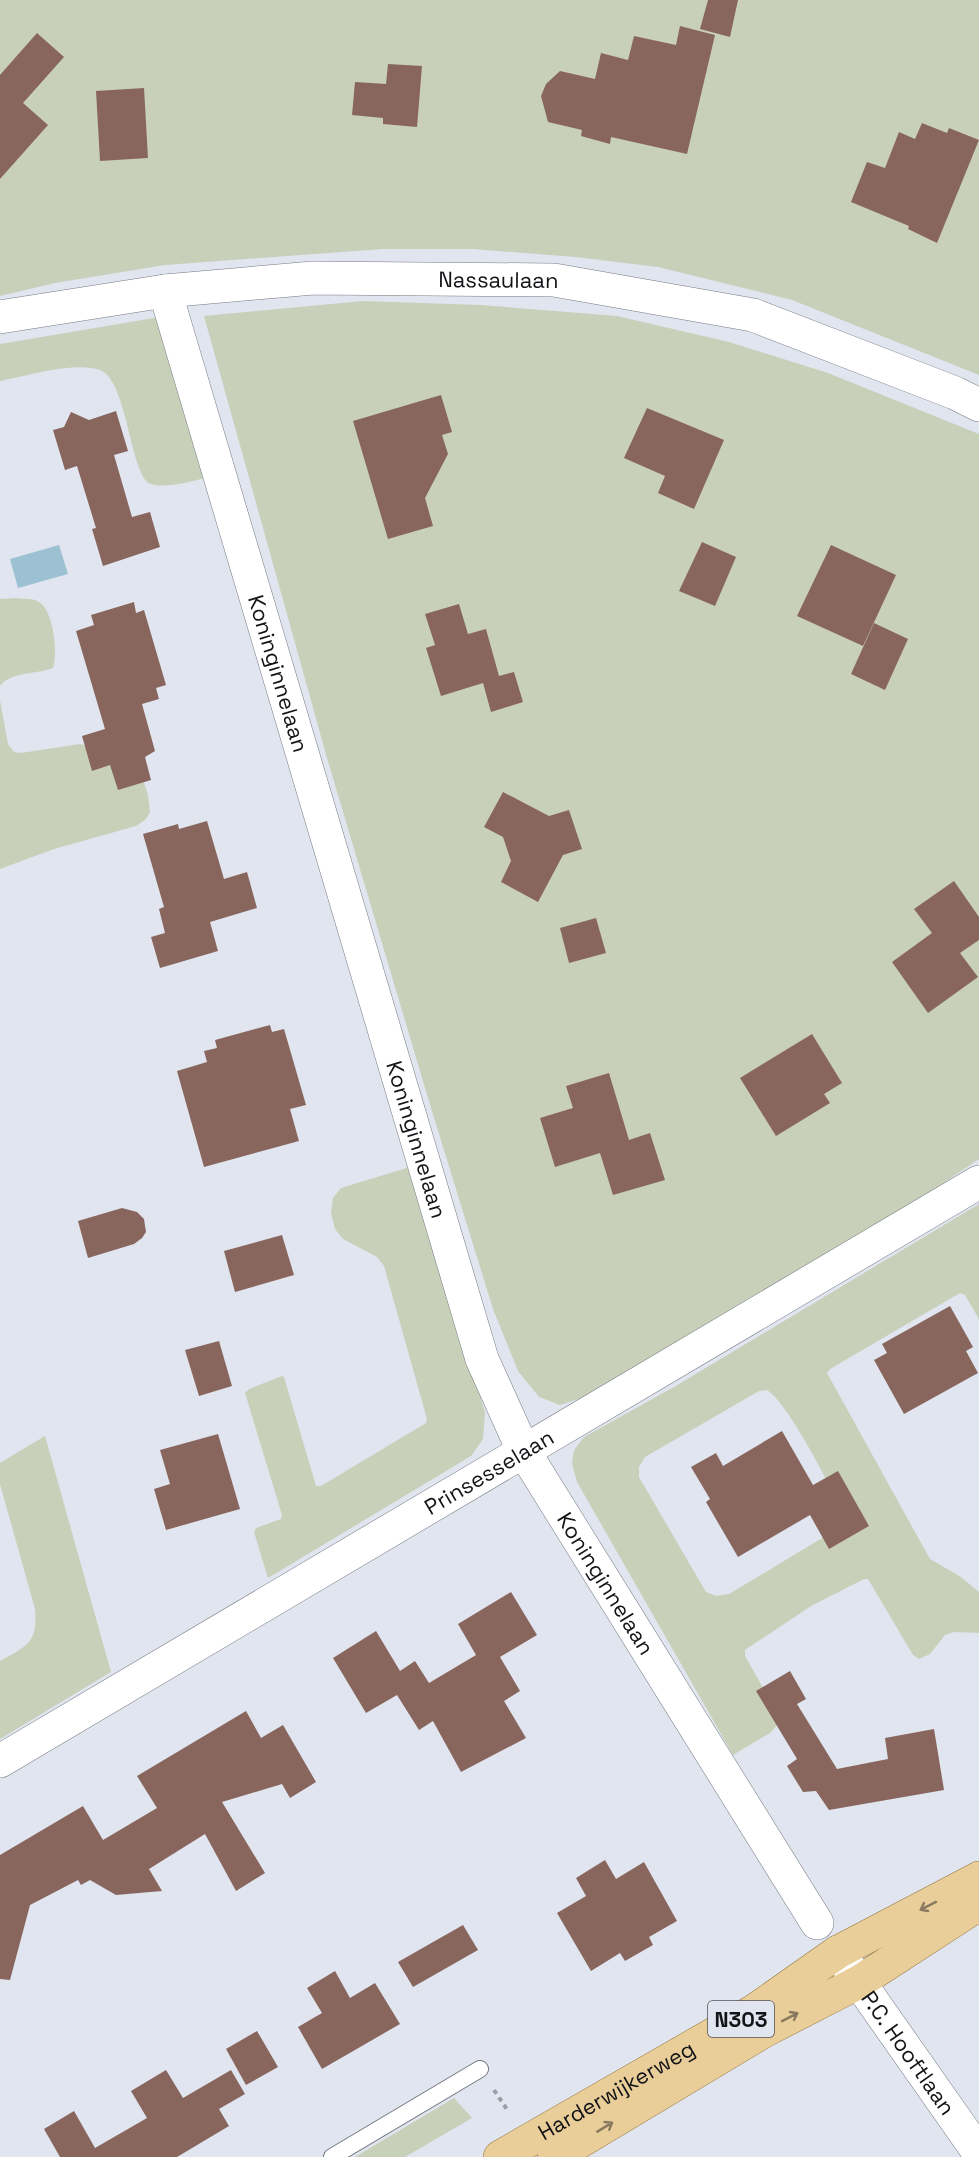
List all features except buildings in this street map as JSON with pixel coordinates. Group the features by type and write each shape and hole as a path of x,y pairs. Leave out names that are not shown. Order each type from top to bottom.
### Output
{"main road":[{"name":"Harderwijkerweg","path":"500,2157 754,2011 838,1952 979,1878"},
{"name":"Harderwijkerweg","path":"554,2157 764,2031 859,1982 979,1904"}],"street":[{"name":"Nassaulaan","path":"0,317 165,291 313,278 554,280 753,315 955,393 979,405"},
{"name":"Koninginnelaan","path":"165,291 482,1359 523,1450 817,1923"},
{"name":"Prinsesselaan","path":"0,1761 979,1182"},
{"name":"P.C. Hooftlaan","path":"838,1952 979,2153"}],"lane":[{"path":"332,2157 480,2069"}],"path":[{"path":"480,2069 510,2115"}],"green space":[{"path":"0,0 979,0 979,375 792,300 658,267 575,257 473,249 383,249 165,265 55,283 0,296"},
{"path":"363,301 481,305 617,316 729,342 828,373 979,434 979,1159 882,1222 782,1282 581,1398 560,1405 539,1397 518,1371 493,1309 327,758 204,316"},
{"path":"160,317 206,478 165,486 151,484 144,478 138,465 117,391 109,378 100,370 64,368 0,381 0,344"},
{"path":"16,598 39,602 48,614 55,643 53,668 10,678 0,686 0,599"},
{"path":"0,700 8,744 14,752 21,753 80,744 91,747 143,780 150,812 146,819 136,826 54,849 0,869"},
{"path":"410,1167 485,1412 483,1439 471,1456 268,1578 254,1532 256,1528 281,1519 282,1515 245,1393 249,1389 284,1377 316,1486 321,1486 426,1423 427,1419 384,1266 377,1257 343,1239 335,1229 331,1213 333,1198 341,1188"},
{"path":"979,1204 979,1319 965,1295 960,1293 830,1369 827,1373 930,1559 961,1577 979,1592 979,1633 954,1632 945,1635 930,1654 919,1659 913,1655 868,1579 864,1579 811,1606 745,1650 745,1656 779,1716 779,1723 770,1733 733,1755 577,1482 572,1463 574,1450 584,1437 674,1387","holes":["767,1390 776,1398 808,1446 843,1511 837,1529 729,1594 716,1596 706,1592 639,1477 639,1467 645,1457 759,1391"]},
{"path":"45,1436 111,1672 0,1739 0,1661 29,1642 35,1629 35,1609 0,1484 0,1463"},
{"path":"454,2098 472,2118 405,2157 355,2157"}],"water":[{"path":"59,545 68,574 18,588 10,559"}]}
